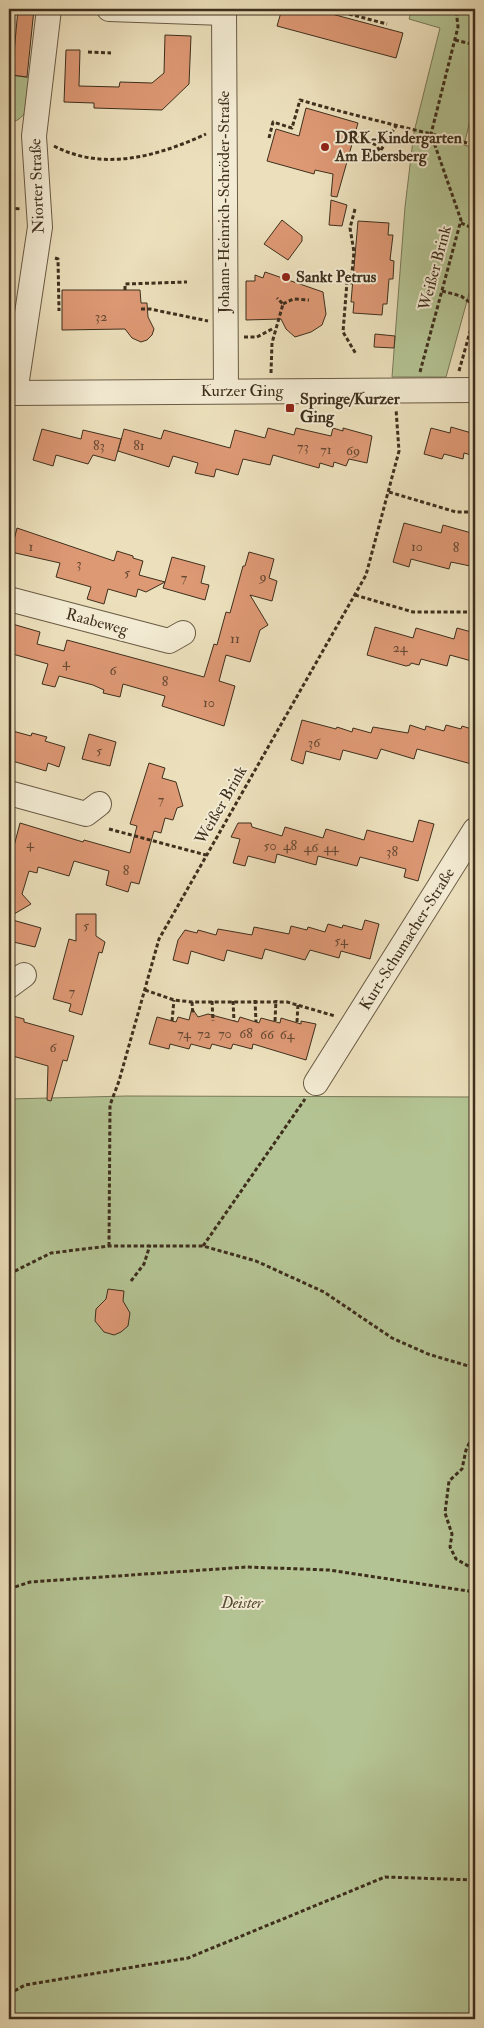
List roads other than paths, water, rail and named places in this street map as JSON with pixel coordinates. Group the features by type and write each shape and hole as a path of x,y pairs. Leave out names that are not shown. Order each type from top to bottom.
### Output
{"street":[{"name":"Niorter Straße","path":"12,393 37,255 40,227 34,136 49,9"},
{"name":"Johann-Heinrich-Schröder-Straße","path":"109,9 224,11 226,391"},
{"name":"Kurzer Ging","path":"12,393 405,390 466,384"},
{"name":"Raabeweg","path":"9,599 169,642 183,633"},
{"path":"9,793 86,814 100,804"},
{"name":"Kurt-Schumacher-Straße","path":"316,1083 475,830"}],"place":[{"name":"DRK-Kindergarten Am Ebersberg","path":"325,147"},
{"name":"Sankt Petrus","path":"286,277"},
{"name":"Springe/Kurzer Ging","path":"290,408"}],"park label":[{"name":"Deister","path":"242,1603"}]}
